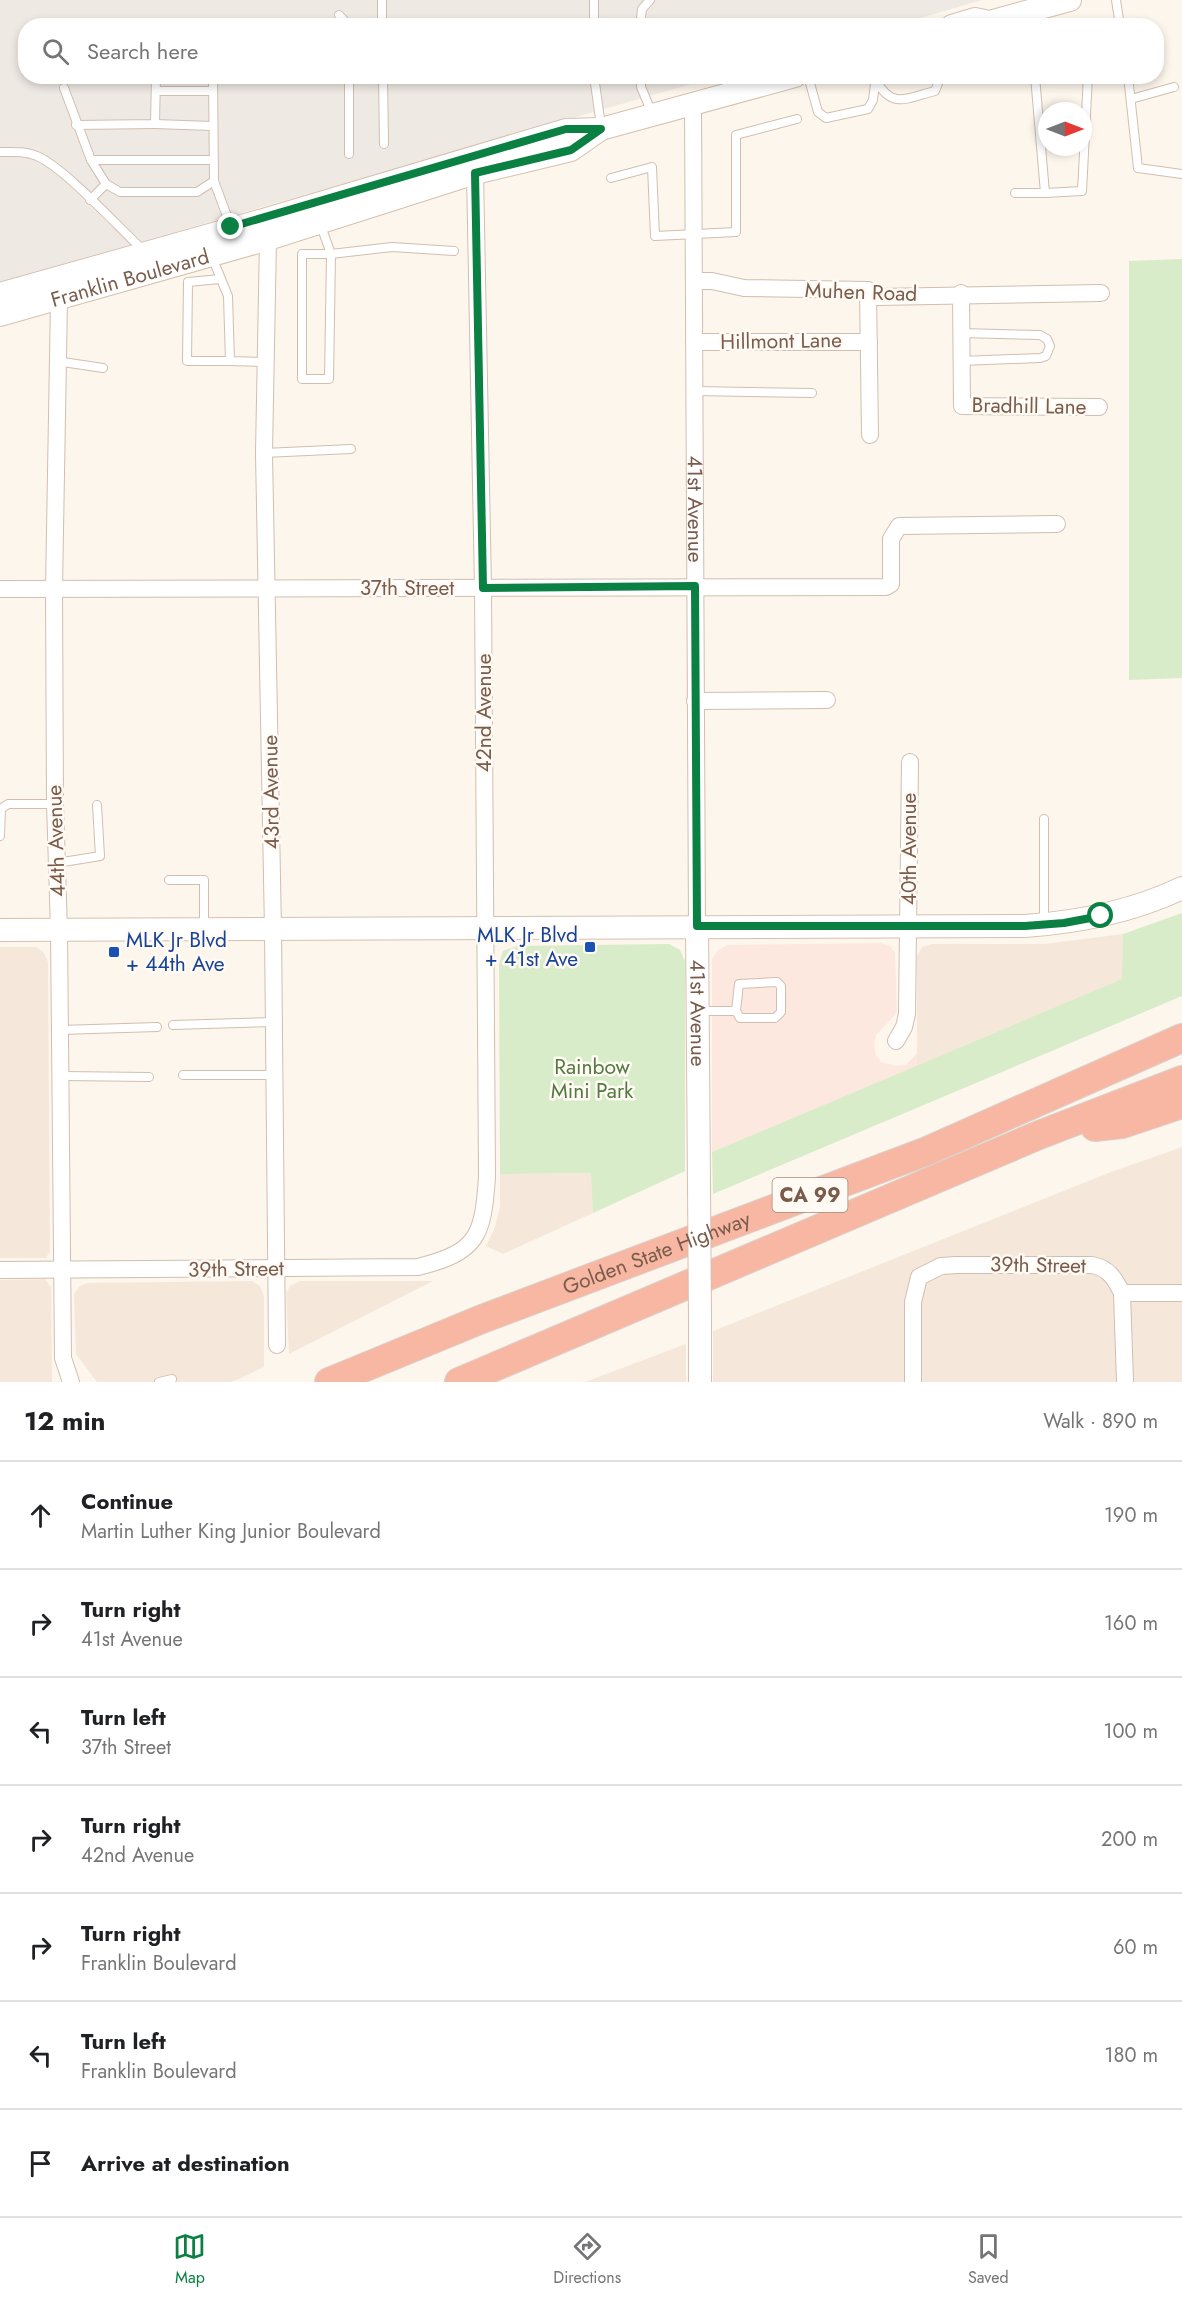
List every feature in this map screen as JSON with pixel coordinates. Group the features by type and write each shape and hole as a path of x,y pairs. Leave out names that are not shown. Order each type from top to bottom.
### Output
{"highway":[{"name":"Golden State Highway","path":"329,1382 482,1318 927,1151 1182,1038"},
{"name":"Golden State Highway","path":"459,1382 1039,1135 1182,1080"},
{"path":"1039,1135 1122,1124 1182,1104"}],"street":[{"path":"1033,18 1070,0"},
{"name":"Franklin Boulevard","path":"0,294 566,129 601,129 766,84"},
{"name":"41st Avenue","path":"693,104 700,1382"},
{"name":"Franklin Boulevard","path":"0,315 59,300 268,238 475,173 571,150 601,129"},
{"name":"42nd Avenue","path":"467,1247 479,1231 485,1209 487,1178 483,588 475,173"},
{"name":"43rd Avenue","path":"268,238 264,453 273,930 277,1344"},
{"name":"Muhen Road","path":"694,281 712,281 744,288 868,290 877,297 961,293 1101,292"},
{"name":"Hillmont Lane","path":"868,290 870,435"},
{"name":"Bradhill Lane","path":"961,293 962,406 1099,407"},
{"name":"44th Avenue","path":"59,300 56,361 54,589 55,804 59,930 63,1358 71,1382"},
{"name":"Hillmont Lane","path":"694,342 869,342"},
{"name":"37th Street","path":"0,589 886,587 891,584 891,539 899,526 1057,524"},
{"path":"695,701 827,700"},
{"name":"40th Avenue","path":"896,1041 904,1027 907,1014 910,762"},
{"path":"0,930 204,931 1044,924 1101,916 1139,906 1182,888"},
{"name":"39th Street","path":"0,1270 418,1267 448,1259 467,1247"},
{"name":"39th Street","path":"914,1382 912,1302 919,1277 941,1266 957,1264 1092,1265 1109,1272 1122,1293"},
{"path":"1125,1382 1122,1293 1182,1293"}],"lane":[{"path":"382,0 382,18"},
{"path":"594,0 594,18"},
{"path":"641,18 642,9 650,0"},
{"path":"1116,0 1119,18"},
{"path":"339,15 342,18"},
{"path":"154,124 156,84"},
{"path":"213,84 214,182 231,227"},
{"path":"349,84 349,154"},
{"path":"383,84 384,144"},
{"path":"595,84 601,129"},
{"path":"641,84 652,115"},
{"path":"810,84 819,112 826,118 868,109 873,100 875,84"},
{"path":"878,84 884,95 895,101 936,91 938,84"},
{"path":"1036,84 1045,193"},
{"path":"1015,192 1082,191 1088,84"},
{"path":"1129,84 1138,168 1182,174"},
{"path":"1131,99 1174,87"},
{"path":"64,88 90,160 106,184 120,192 197,192 214,182"},
{"path":"156,91 213,91"},
{"path":"611,178 652,167 655,236 736,232 736,135 797,119"},
{"path":"76,125 212,126"},
{"path":"0,152 24,152 39,157 57,169 144,252"},
{"path":"90,160 212,160"},
{"path":"90,200 106,184"},
{"path":"320,222 331,254 329,379 302,379 302,254 331,254 392,247 454,251"},
{"path":"212,254 228,296 230,360"},
{"path":"220,279 188,282 187,361 266,362"},
{"path":"961,333 1040,335 1047,339 1050,346 1046,356 1040,358 961,361"},
{"path":"56,361 103,368"},
{"path":"695,391 812,393"},
{"path":"264,453 351,449"},
{"path":"0,836 1,809 8,804 55,804"},
{"path":"57,863 100,856 97,805"},
{"path":"1044,819 1044,924"},
{"path":"169,880 204,880 204,931"},
{"path":"777,982 782,986 781,1012 775,1018 740,1018 736,1011 739,984 777,982"},
{"path":"698,1011 736,1011"},
{"path":"173,1025 274,1022"},
{"path":"60,1030 157,1027"},
{"path":"183,1075 274,1075"},
{"path":"60,1076 149,1077"},
{"path":"159,1382 172,1379"}],"shaded area":[{"path":"0,0 982,0 920,18 18,18 18,84 692,84 0,282"},
{"path":"1123,934 1123,979 917,1066 917,956 922,947 932,944 1044,944"},
{"path":"881,943 890,946 895,953 897,1009 895,1015 876,1035 874,1045 876,1055 881,1062 897,1066 906,1065 917,1053 917,1066 712,1152 712,959 718,950 728,945"},
{"path":"0,947 36,947 44,953 48,962 50,1251 46,1258 0,1258"},
{"path":"1182,1147 1182,1382 713,1382 713,1331 1111,1172"},
{"path":"592,1173 593,1213 503,1254 486,1246 495,1227 500,1206 500,1174"},
{"path":"45,1279 51,1287 52,1382 0,1382 0,1280"},
{"path":"252,1281 260,1286 264,1296 264,1367 239,1379 230,1382 97,1382 76,1354 74,1294 80,1286 88,1283"},
{"path":"300,1281 433,1281 289,1354 286,1293 291,1285"},
{"path":"686,1344 686,1382 585,1382"}],"green space":[{"path":"1182,259 1182,678 1129,680 1129,261"},
{"path":"1182,913 1182,996 713,1194 712,1152 1122,979 1123,934"},
{"name":"Rainbow Mini Park","path":"669,944 680,950 685,961 685,1171 593,1213 591,1173 500,1174 499,964 503,951 517,946"}],"place":[{"name":"MLK Jr Blvd + 41st Ave","path":"590,947"},
{"name":"MLK Jr Blvd + 44th Ave","path":"114,952"}],"route":[{"path":"231,227 263,220 566,129 601,129 571,150 475,173 483,588 695,586 697,926 1025,926 1064,923 1101,916"}]}
